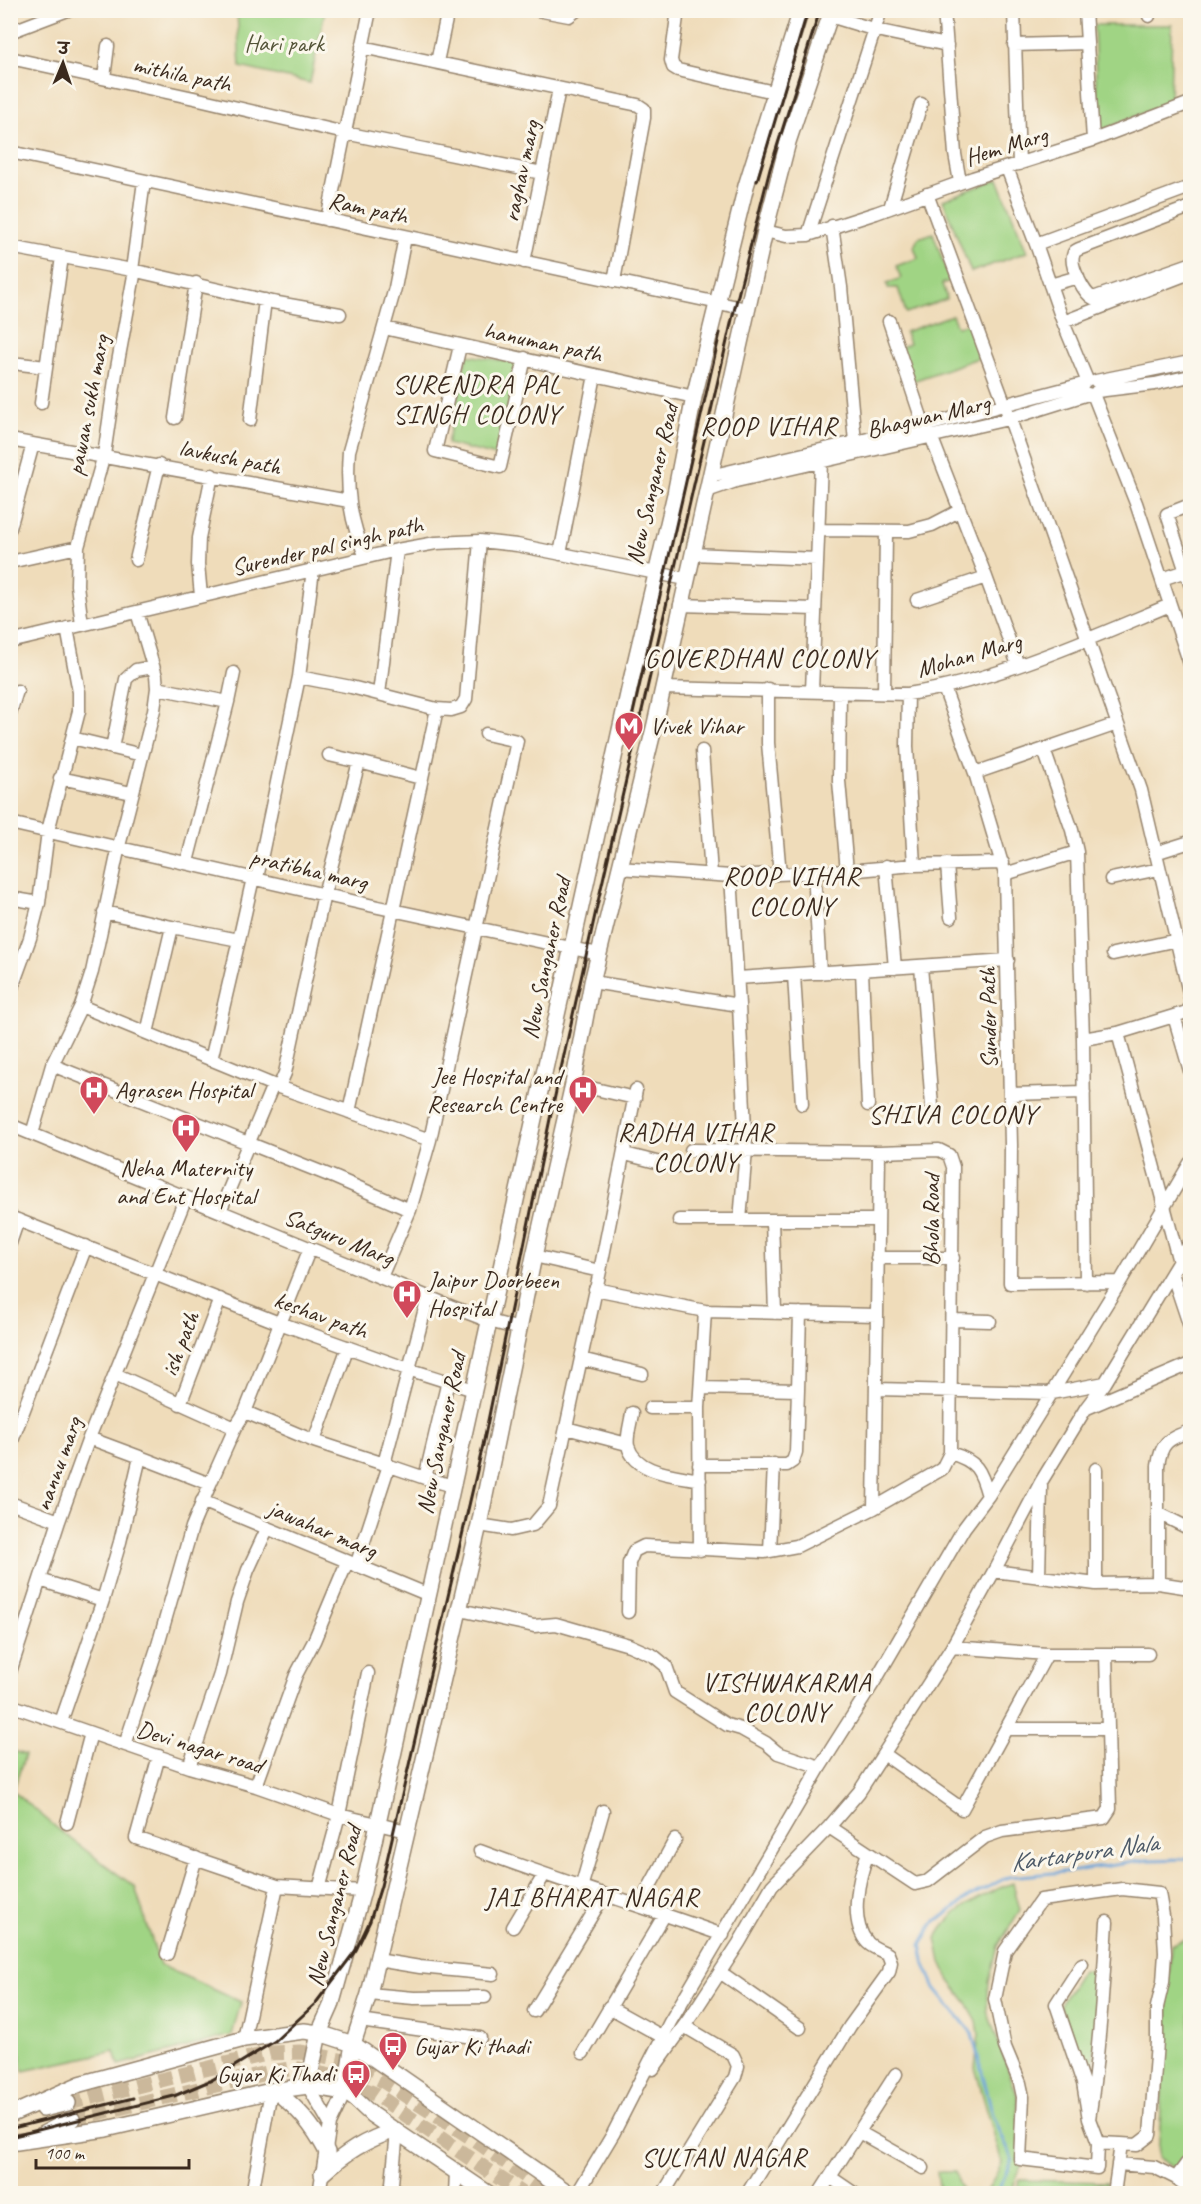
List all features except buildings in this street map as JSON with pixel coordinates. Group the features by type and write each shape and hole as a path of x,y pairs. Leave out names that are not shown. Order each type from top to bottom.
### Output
{"main road":[{"name":"New Sanganer Road","path":"308,2086 319,2033 331,2006 363,1891 655,573 675,494 694,397 746,186 801,10"},
{"name":"New Sanganer Road","path":"345,2092 353,2044 369,1994 460,1610 534,1256 573,1084 592,981 655,724 765,231 788,142 831,14"},
{"path":"13,2115 80,2084 244,2039 304,2031 319,2033 353,2044 570,2193"},
{"path":"10,2143 106,2129 272,2090 308,2086 345,2092 372,2115 489,2193"},
{"path":"272,2090 294,2105 307,2119 327,2152"},
{"path":"13,2115 68,2103"},
{"path":"31,2140 72,2119"},
{"path":"322,2174 361,2143 396,2130"}],"street":[{"path":"10,32 68,10"},
{"path":"327,220 370,10"},
{"path":"437,62 448,10"},
{"path":"537,10 568,16 577,10"},
{"path":"678,10 671,60 673,67 774,92"},
{"path":"808,235 881,10"},
{"path":"944,10 960,183"},
{"path":"1014,10 1013,166 1036,244 1063,322 1136,503 1191,664"},
{"path":"1085,10 1093,140"},
{"path":"831,14 876,30 947,45"},
{"path":"1014,45 1087,43"},
{"path":"104,78 108,46"},
{"path":"362,47 638,105 644,109 614,281"},
{"name":"mithila path","path":"10,58 345,133 542,173"},
{"name":"raghav marg","path":"524,262 560,89"},
{"name":"Hem Marg","path":"765,231 786,236 808,235 1093,140 1191,103"},
{"path":"890,208 921,104"},
{"name":"Ram path","path":"10,152 747,309"},
{"name":"pawan sukh marg","path":"82,625 77,585 78,547 104,455 134,270 144,180"},
{"path":"1036,244 1191,187"},
{"path":"927,194 1005,405 1008,419 1141,790 1191,997"},
{"path":"1191,207 1079,249 1072,256 1078,277 1090,297 1097,297 1191,264"},
{"path":"832,226 841,287 855,442"},
{"path":"366,557 357,536 349,501 347,479 349,451 384,328 405,237"},
{"path":"10,247 134,270 265,300 340,314"},
{"path":"41,403 62,257"},
{"path":"1063,322 1191,273"},
{"path":"1050,285 1078,277"},
{"path":"176,418 196,283"},
{"path":"250,420 265,300"},
{"path":"889,321 928,431 1018,665"},
{"name":"hanuman path","path":"384,328 694,397"},
{"path":"460,346 435,451 500,467 525,358"},
{"name":"Bhagwan Marg","path":"708,483 736,482 821,462 928,431 1005,405 1091,387 1191,362"},
{"path":"20,364 46,368"},
{"path":"560,554 595,375"},
{"name":"Bhagwan Marg","path":"708,483 855,442 1008,419 1091,387 1155,384 1191,376"},
{"name":"lavkush path","path":"10,440 104,455 349,501"},
{"path":"10,528 14,498 33,444"},
{"path":"812,691 821,462"},
{"path":"136,561 159,465"},
{"path":"201,596 198,564 199,538 212,475"},
{"path":"1191,505 1167,514 1191,584"},
{"path":"820,530 909,531 932,525 960,511"},
{"path":"884,693 886,532"},
{"path":"299,677 437,709 451,710 461,707 466,699 480,541"},
{"name":"Surender pal singh path","path":"10,642 366,557 436,543 480,541 517,544 686,579"},
{"path":"10,562 78,547"},
{"path":"379,694 397,550"},
{"path":"692,554 817,559"},
{"path":"211,1060 255,878 299,677 313,570"},
{"path":"1162,579 1186,571"},
{"path":"917,600 986,577"},
{"path":"680,605 815,609"},
{"name":"Mohan Marg","path":"662,688 908,694 944,688 1018,665 1087,640 1170,605"},
{"path":"32,1134 52,1065 81,1006 92,972 119,846 154,710 157,688 136,612"},
{"path":"10,993 30,938 39,903 48,831 79,711 79,692 67,628"},
{"path":"112,748 126,680 135,670 153,667"},
{"path":"187,862 234,673"},
{"path":"157,688 228,702"},
{"name":"Sunder Path","path":"944,688 975,773 1004,868 1010,1094 1010,1283 1120,1282"},
{"path":"768,689 768,743 780,874"},
{"path":"10,713 17,691"},
{"path":"840,693 839,781 847,871"},
{"path":"908,694 908,768 914,865"},
{"path":"349,1112 437,709"},
{"path":"975,773 1117,724"},
{"path":"381,1277 410,1210 430,1140 517,741 486,734"},
{"path":"72,738 142,755"},
{"path":"1044,750 1072,830 1077,852 1083,1039 1086,1283"},
{"path":"702,751 711,874"},
{"path":"330,755 421,778"},
{"path":"220,1211 248,1142 285,1073 324,894 359,762"},
{"path":"60,778 132,793"},
{"name":"pratibha marg","path":"10,823 599,954"},
{"path":"1155,853 1191,842"},
{"path":"620,868 731,876 947,864 1004,868 1077,852"},
{"path":"947,864 951,916"},
{"path":"886,867 895,968"},
{"path":"1111,879 1160,869"},
{"path":"814,872 820,973"},
{"path":"731,876 746,1150 740,1220"},
{"path":"10,898 39,903"},
{"path":"104,912 240,940"},
{"path":"147,1033 172,927"},
{"path":"1113,954 1177,940"},
{"path":"738,978 1008,960"},
{"path":"921,966 932,1106"},
{"path":"862,970 868,1105"},
{"path":"794,975 802,1104"},
{"path":"592,981 739,1005"},
{"path":"81,1006 276,1086 430,1140"},
{"path":"1083,1039 1118,1033 1187,1012 1191,1007"},
{"path":"1174,1016 1191,1071"},
{"path":"1118,1033 1164,1205 1176,1268 1191,1327"},
{"path":"52,1065 248,1142 410,1210"},
{"path":"479,1525 511,1530 533,1526 549,1506 625,1154 635,1094 573,1084"},
{"path":"1010,1094 1083,1092"},
{"name":"Satguru Marg","path":"10,1125 428,1297 489,1321 520,1329"},
{"name":"Bhola Road","path":"692,1149 879,1152 939,1150 949,1155 953,1167 950,1453"},
{"path":"874,1508 879,1152"},
{"path":"625,1154 676,1167"},
{"path":"577,2193 636,2090 663,2037 820,1767 879,1674 964,1528 988,1496 1191,1163"},
{"name":"nannu marg","path":"10,1672 59,1521 89,1438 186,1197"},
{"path":"10,1243 14,1219"},
{"name":"keshav path","path":"14,1219 282,1324 408,1370 474,1390"},
{"path":"679,1220 877,1220"},
{"path":"772,1220 775,1313"},
{"path":"636,2090 684,2026 739,1944 772,1886 859,1792 884,1754 952,1647 1041,1482 1191,1243"},
{"path":"10,1446 86,1246"},
{"path":"125,1745 158,1645 192,1527 234,1428 245,1412 282,1324 310,1248"},
{"path":"534,1256 600,1271"},
{"path":"877,1258 953,1258"},
{"path":"596,1289 705,1311 877,1315"},
{"path":"256,1786 296,1675 351,1564 386,1465 428,1297"},
{"name":"ish path","path":"180,1404 220,1299"},
{"path":"700,1550 699,1408 705,1311"},
{"path":"699,1465 787,1465 793,1461 796,1452 800,1313"},
{"path":"952,1320 990,1321"},
{"path":"314,1441 348,1347"},
{"path":"581,1359 642,1374"},
{"path":"1086,1408 1191,1364"},
{"path":"115,1374 234,1428"},
{"path":"424,1478 448,1381"},
{"path":"876,1389 1052,1393 1105,1383"},
{"path":"700,1388 798,1390"},
{"path":"650,1408 699,1408"},
{"path":"245,1412 314,1441 453,1486"},
{"path":"632,1413 627,1444 636,1461 653,1470 700,1480"},
{"path":"566,1428 627,1444"},
{"path":"1158,1583 1159,1451 1169,1439 1191,1431"},
{"path":"89,1438 210,1484"},
{"path":"628,1612 629,1563 634,1551 644,1546 770,1551 796,1546 874,1508 942,1469 950,1453 964,1457 976,1466 982,1476 988,1496"},
{"path":"61,1722 103,1600 120,1542 140,1457"},
{"path":"770,1551 774,1464"},
{"path":"1096,1469 1096,1584"},
{"path":"1039,1577 1041,1482"},
{"name":"jawahar marg","path":"202,1501 429,1595"},
{"path":"10,1503 59,1521"},
{"path":"1158,1514 1191,1529"},
{"path":"189,1767 220,1674 237,1602 248,1570 267,1528"},
{"path":"994,1571 1096,1584 1158,1583 1191,1587"},
{"path":"40,1580 103,1600"},
{"path":"460,1610 534,1626 556,1624 629,1645 654,1656 666,1666 675,1692 727,1725 741,1729 766,1743 778,1753 820,1767"},
{"path":"952,1647 1047,1654 1148,1654"},
{"path":"884,1754 962,1809 1047,1654"},
{"path":"829,1827 915,1884 928,1881 985,1837 1002,1831 1104,1818 1110,1809 1106,1654"},
{"path":"319,1888 339,1815 368,1673"},
{"name":"Devi nagar road","path":"10,1705 189,1767 256,1786 339,1815 407,1832"},
{"path":"1006,1729 1108,1729"},
{"path":"67,1823 91,1733"},
{"path":"159,1756 136,1838 277,1886 363,1891"},
{"path":"581,1888 603,1811"},
{"path":"639,1906 675,1840"},
{"path":"480,1851 581,1888 723,1935"},
{"path":"747,2193 850,2026 889,1972 891,1962 888,1954 869,1944 859,1930 858,1882 868,1853"},
{"path":"167,1954 196,1858"},
{"path":"513,1927 544,1875"},
{"path":"244,2039 277,1886"},
{"path":"1082,1964 1056,2004 1083,2083 1089,2119 1098,2143 1097,2169 1020,2159 1023,2097 1020,2083 1005,2047 995,1999 1005,1951 1041,1900 1122,1889 1159,1893 1165,1953 1163,1982 1157,2007 1157,2042 1150,2135 1137,2145 1098,2143"},
{"path":"534,2012 604,1895"},
{"path":"583,2053 665,1914"},
{"path":"1089,2119 1097,2058 1107,1922"},
{"path":"377,1960 494,1974"},
{"path":"720,1972 800,2028"},
{"path":"369,1994 414,1998 485,1997"},
{"path":"609,2007 663,2037"},
{"path":"360,2021 480,2038"},
{"path":"663,2193 735,2077 738,2066 734,2055 684,2026"},
{"path":"819,2193 896,2074"},
{"path":"308,2086 330,2124"},
{"path":"252,2193 272,2090"},
{"name":"New Sanganer Road","path":"319,2193 330,2124 345,2092"},
{"path":"392,2193 396,2130"},
{"path":"859,2132 923,2168"},
{"path":"1114,2193 1122,2144"},
{"path":"1176,2178 1191,2159"},
{"path":"1119,2164 1154,2167 1191,2188"},
{"path":"455,2193 456,2172"},
{"path":"830,2178 855,2193"}],"green space":[{"name":"Hari park","path":"237,11 325,11 310,83 240,67"},
{"path":"1094,25 1172,25 1170,102 1098,132"},
{"path":"998,179 1027,252 971,272 943,200"},
{"path":"933,233 950,281 942,284 947,299 906,313 898,288 888,288 887,284 901,278 896,266 918,258 914,247 918,238"},
{"path":"952,315 957,327 969,323 981,357 913,381 901,347 909,344 905,332"},
{"path":"467,355 519,363 497,456 447,444"},
{"path":"10,1750 25,1755 13,1791 64,1834 135,1887 160,1965 241,2002 232,2035 119,2065 115,2051 23,2071 10,2000"},
{"path":"1013,1883 1020,1910 998,1946 989,1982 987,2010 1017,2095 1021,2166 1011,2193 986,2193 1002,2163 975,2068 979,2034 977,2021 950,1981 941,1962 936,1938 947,1922 960,1910 987,1894"},
{"path":"1190,1937 1190,2147 1175,2169 1158,2158 1171,1945"},
{"path":"1082,1970 1102,1972 1092,2076 1085,2077 1060,2005"},
{"path":"937,2172 955,2172 963,2193 940,2193"},
{"path":"1020,2180 1107,2182 1105,2193 1015,2193"}],"waterway":[{"name":"Kartarpura Nala","path":"997,2194 1012,2159 993,2115 972,2033 935,1988 925,1965 921,1945 932,1925 970,1896 1008,1877 1075,1871 1147,1860 1184,1859 1190,1856"}],"tunnel":[{"path":"68,2103 270,2053 301,2052 340,2060 380,2079 475,2140 550,2194"},
{"path":"72,2119 295,2068 335,2077 375,2094 523,2194"}],"railway":[{"path":"757,181 808,10"},
{"path":"10,2137 174,2096 212,2080 275,2041 315,2004 356,1950 370,1921 381,1886 483,1445 551,1114 597,906 733,315 770,169 820,10"},
{"path":"629,731 720,333"},
{"path":"13,2128 133,2098"}],"place":[{"name":"Vivek Vihar","path":"629,752"},
{"name":"Agrasen Hospital","path":"94,1116"},
{"name":"Jee Hospital and Research Centre","path":"583,1116"},
{"name":"Neha Maternity and Ent Hospital","path":"186,1154"},
{"name":"Jaipur Doorbeen Hospital","path":"407,1320"},
{"name":"Gujar Ki thadi","path":"393,2072"},
{"name":"Gujar Ki Thadi","path":"356,2100"}],"district":[{"name":"SURENDRA PAL SINGH COLONY","path":"477,399"},
{"name":"ROOP VIHAR","path":"769,426"},
{"name":"GOVERDHAN COLONY","path":"760,658"},
{"name":"ROOP VIHAR COLONY","path":"792,891"},
{"name":"SHIVA COLONY","path":"953,1114"},
{"name":"RADHA VIHAR COLONY","path":"696,1147"},
{"name":"VISHWAKARMA COLONY","path":"787,1696"},
{"name":"JAI BHARAT NAGAR","path":"592,1897"},
{"name":"SULTAN NAGAR","path":"724,2157"}]}
